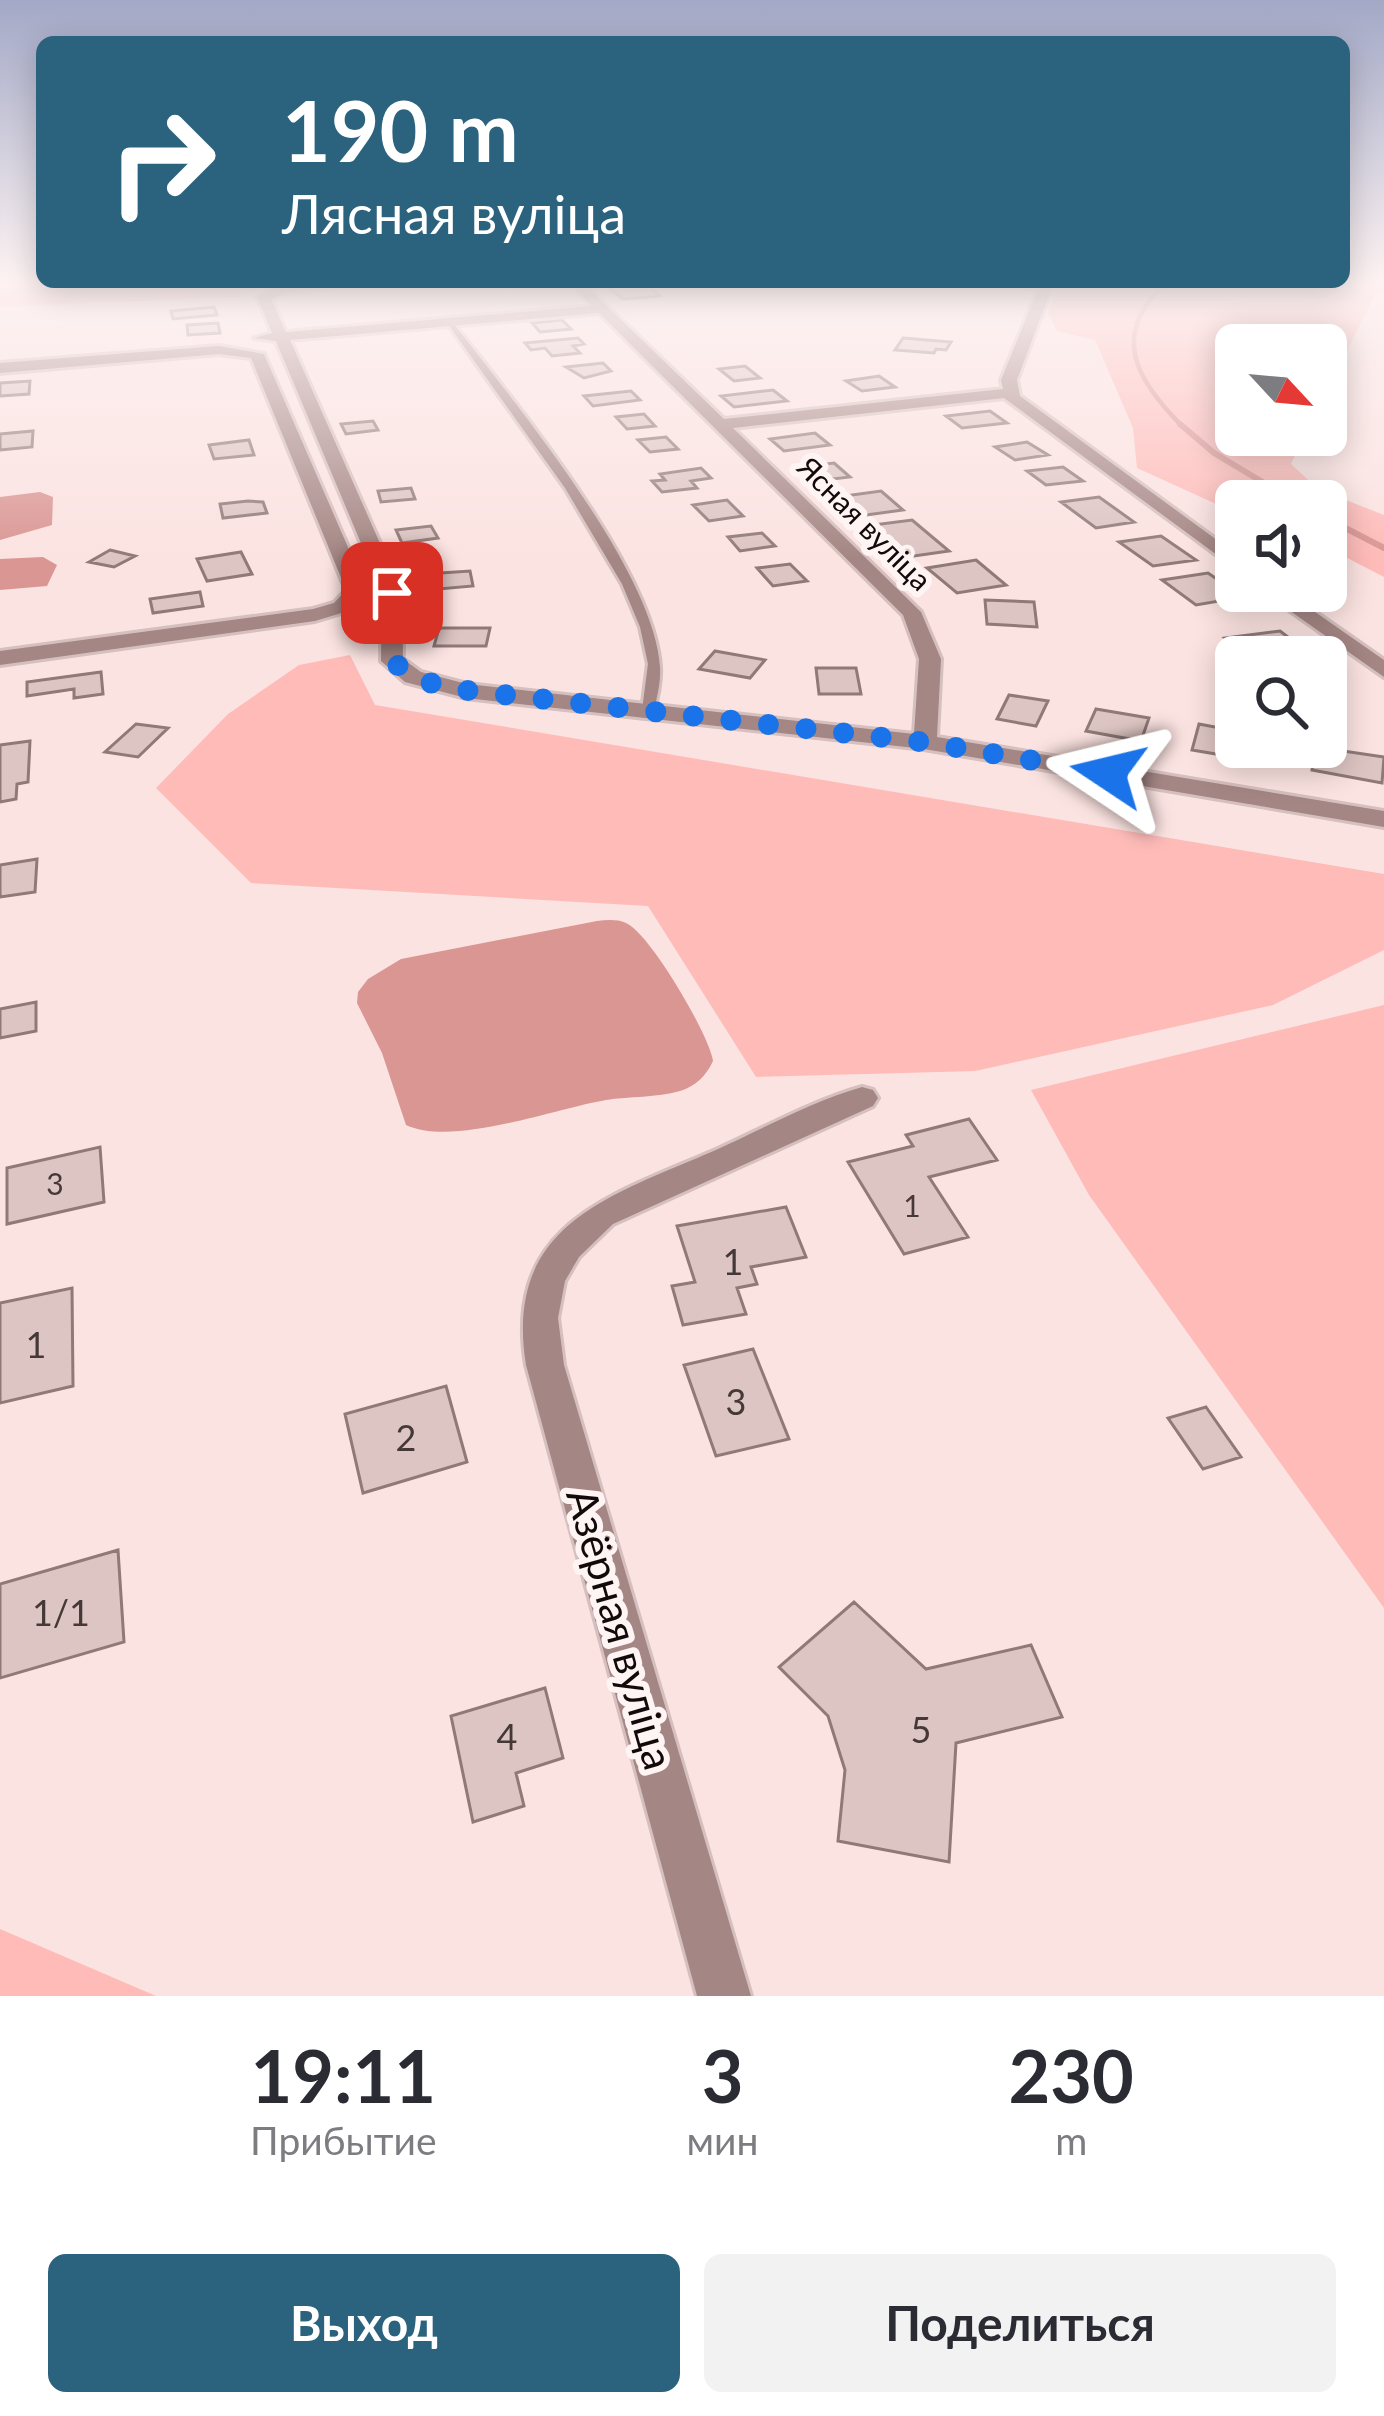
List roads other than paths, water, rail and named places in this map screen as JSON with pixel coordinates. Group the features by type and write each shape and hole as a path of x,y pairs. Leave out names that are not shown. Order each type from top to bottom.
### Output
{"street":[{"path":"0,658 302,617 341,607 356,596 356,586 268,372"},
{"path":"296,372 392,593 389,651 401,670 445,688 924,742 1384,819"},
{"name":"Ясная вуліца","path":"668,372 918,622 932,663 924,742"},
{"path":"1008,393 1015,372"},
{"path":"722,424 1008,393"},
{"path":"1008,393 1215,548"},
{"path":"1302,612 1384,670"},
{"name":"Азёрная вуліца","path":"724,1996 545,1365 537,1327 540,1292 554,1262 575,1236 631,1199 862,1098"}],"lane":[{"path":"485,372 539,445 625,580 655,664 649,710"}],"waterway":[{"path":"1141,372 1181,425"},
{"path":"1181,425 1214,453 1259,480"},
{"path":"1347,529 1384,548"}]}
